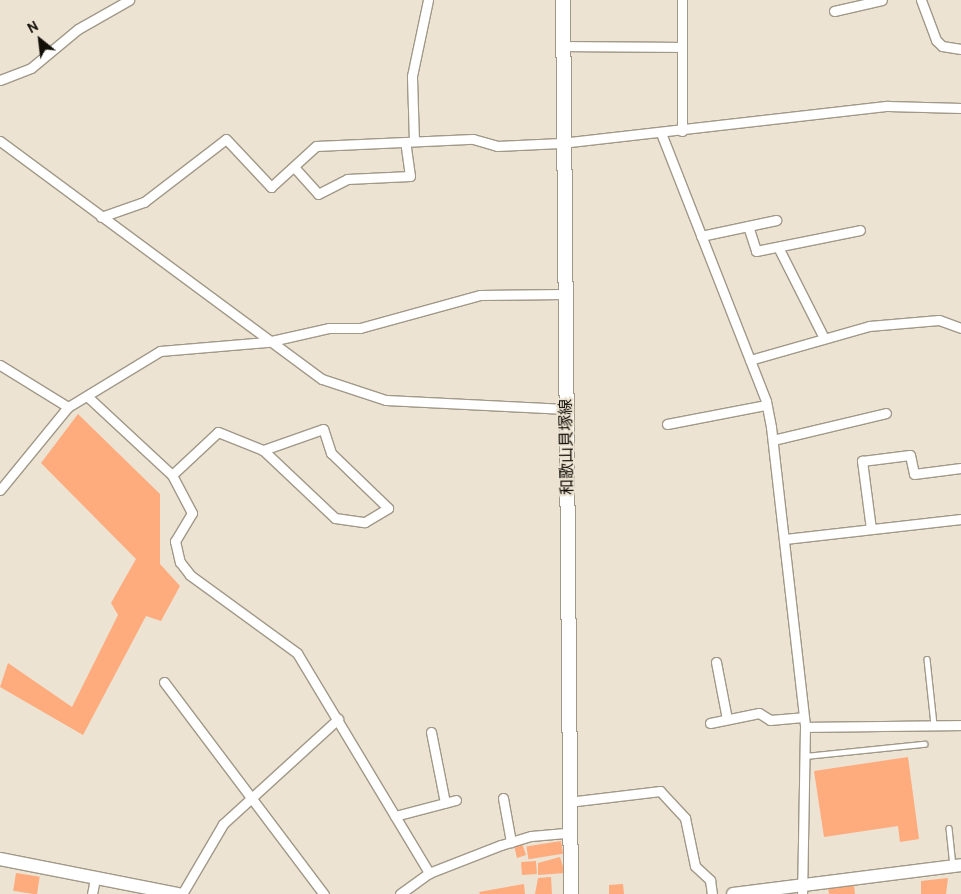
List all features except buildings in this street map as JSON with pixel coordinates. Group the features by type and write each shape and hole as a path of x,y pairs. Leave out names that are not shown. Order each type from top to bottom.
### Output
{"main road":[{"name":"和歌山貝塚線","path":"563,0 561,143 566,409 568,833 571,894"},
{"path":"0,860 180,894"},
{"path":"733,894 802,890 957,866"}],"street":[{"path":"0,80 31,68 78,29 129,0"},
{"path":"294,167 318,194 347,179 410,176 412,76 428,0"},
{"path":"682,0 682,131"},
{"path":"834,11 882,0"},
{"path":"921,0 936,40 942,46 961,49"},
{"path":"562,46 682,47"},
{"path":"101,217 144,202 226,139 271,187 316,146 472,139 497,146 561,143 682,131 888,106 961,108"},
{"path":"661,133 750,360 766,405 773,440 804,727 802,890"},
{"path":"0,141 267,342 322,379 386,400 566,409"},
{"path":"701,236 776,220"},
{"path":"748,226 756,252 860,230"},
{"path":"778,247 823,336"},
{"path":"0,490 68,407 88,397 160,351 267,342 420,315 480,295 563,294"},
{"path":"750,360 823,336 869,326 939,320 961,328"},
{"path":"0,365 68,407"},
{"path":"88,397 172,475 192,513 175,542 180,562 190,575 297,652 429,873"},
{"path":"667,424 766,405"},
{"path":"773,440 886,413"},
{"path":"172,475 218,432 263,450 336,518 366,522 388,508 331,453 323,429 263,450"},
{"path":"871,530 862,461 910,455 914,474 961,468"},
{"path":"785,539 961,519"},
{"path":"716,662 727,719"},
{"path":"164,682 324,894"},
{"path":"710,723 759,713 770,720 803,717"},
{"path":"180,894 223,824 250,794 338,719"},
{"path":"804,727 961,724"},
{"path":"431,732 446,803"},
{"path":"568,802 660,791 685,818 695,866 710,880 712,894"},
{"path":"503,798 511,842"},
{"path":"395,816 456,800"},
{"path":"400,894 429,873 511,842 568,833"},
{"path":"92,894 95,878"}],"lane":[{"path":"927,659 934,725"},
{"path":"805,756 924,744"},
{"path":"949,828 957,866"}]}
